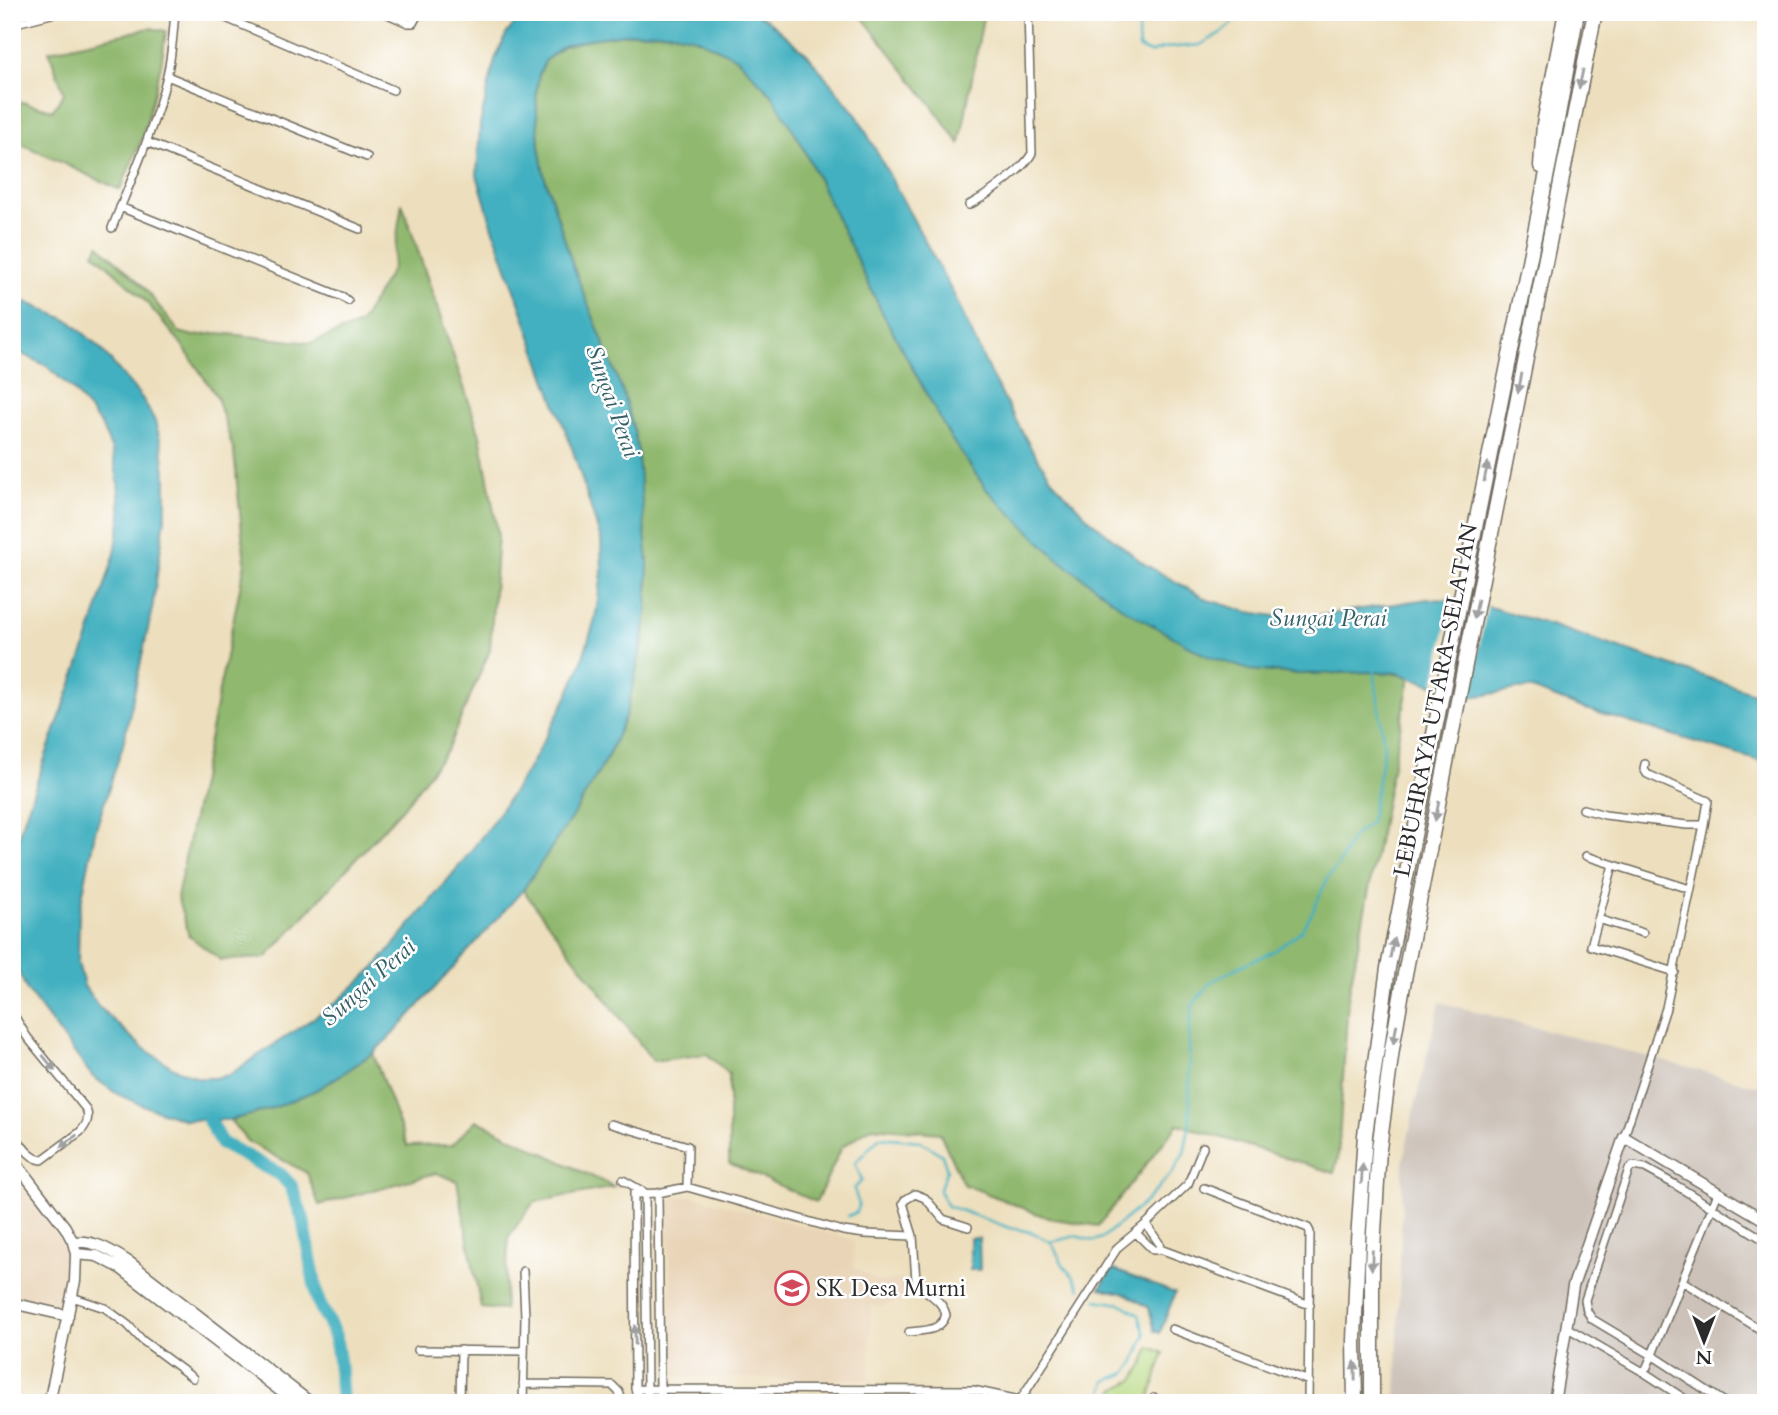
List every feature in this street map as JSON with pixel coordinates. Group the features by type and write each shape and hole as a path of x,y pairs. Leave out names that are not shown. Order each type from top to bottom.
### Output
{"highway":[{"path":"1536,227 1544,124 1566,12"},
{"name":"LEBUHRAYA UTARA–SELATAN","path":"1355,1403 1354,1340 1365,1135 1388,968 1577,12"},
{"name":"LEBUHRAYA UTARA–SELATAN","path":"1372,1403 1372,1265 1379,1149 1392,1049 1489,542 1595,12"}],"main road":[{"path":"1554,1403 1573,1286 1624,1137 1766,1221"},
{"path":"12,1158 65,1227 76,1254 77,1266 72,1297 50,1403"},
{"path":"65,1227 296,1403"},
{"path":"73,1242 84,1241 139,1270 311,1403"},
{"path":"76,1254 98,1250"},
{"path":"77,1266 98,1250"},
{"path":"12,1303 68,1316"}],"street":[{"path":"12,24 59,12"},
{"path":"111,228 147,142 167,76 175,12"},
{"path":"212,12 393,90"},
{"path":"383,12 408,23 413,23 419,12"},
{"path":"969,205 990,194 1006,181 1028,162 1032,153 1028,12"},
{"path":"167,76 367,157"},
{"path":"147,142 360,229"},
{"path":"120,207 348,301"},
{"path":"1624,1137 1659,1031 1675,972 1708,801 1647,775 1645,764"},
{"path":"1583,809 1605,815 1704,825"},
{"path":"1586,856 1690,889"},
{"path":"1613,865 1591,946 1675,972"},
{"path":"1598,919 1643,933"},
{"path":"12,1012 27,1037 86,1108 88,1118 80,1132 42,1160 30,1155 12,1132"},
{"path":"611,1124 688,1146 687,1187"},
{"path":"1021,1399 1118,1247 1188,1184 1203,1147"},
{"path":"1726,1403 1652,1354 1592,1319 1585,1300 1629,1169 1633,1166 1645,1168 1766,1241"},
{"path":"623,1180 645,1193"},
{"path":"639,1403 635,1389 633,1198 636,1193 658,1193 687,1187 843,1231 913,1236"},
{"path":"1204,1188 1308,1228 1310,1232 1308,1403"},
{"path":"645,1193 649,1403"},
{"path":"658,1193 660,1389 664,1403"},
{"path":"1647,1367 1718,1193"},
{"path":"909,1332 933,1329 944,1321 946,1315 942,1304 916,1281 913,1236 905,1200 915,1194 925,1198 943,1219 968,1227"},
{"path":"1146,1224 1160,1249"},
{"path":"1136,1233 1153,1250 1160,1249 1310,1305"},
{"path":"523,1271 523,1403"},
{"path":"1682,1281 1766,1333"},
{"path":"72,1297 105,1308 193,1378"},
{"path":"1566,1326 1691,1403"},
{"path":"1172,1329 1309,1381"},
{"path":"418,1350 524,1351"},
{"path":"460,1403 461,1350"},
{"path":"523,1384 612,1385 623,1403"},
{"path":"635,1389 973,1390 1034,1403"},
{"path":"1154,1398 1166,1403"}],"shaded area":[{"path":"1440,1002 1766,1088 1766,1403 1396,1403 1403,1162"},
{"path":"12,1177 43,1213 65,1249 69,1273 63,1295 56,1305 12,1295"},
{"name":"SK Desa Murni","path":"692,1196 854,1240 854,1267 878,1281 902,1279 922,1295 882,1306 871,1306 869,1380 674,1377 667,1205 674,1197"}],"green space":[{"path":"858,12 984,12 960,144 930,103"},
{"path":"150,28 166,31 161,65 143,136 120,190 13,140 12,103 22,102 53,110 64,93 49,51"},
{"path":"668,32 696,38 737,58 772,95 800,141 881,310 950,437 987,490 1249,670 1299,674 1383,672 1410,677 1348,998 1338,1158 1334,1173 1178,1124 1098,1226 1048,1218 963,1184 940,1133 872,1127 842,1147 816,1202 729,1163 729,1074 707,1054 653,1061 523,890 575,812 608,756 626,714 643,643 648,564 634,431 622,390 573,266 544,175 537,116 539,74 546,60 563,46 632,33"},
{"path":"402,203 480,435 498,534 490,650 447,750 406,804 266,958 221,960 189,936 177,897 245,563 234,452 217,397 180,342 143,298 94,253 99,245 143,286 179,332 194,336 218,333 311,343 360,324 392,269"},
{"path":"373,1053 407,1146 452,1145 476,1120 614,1187 534,1202 509,1236 504,1310 481,1308 457,1181 436,1173 319,1205 307,1173 247,1141 230,1120 288,1102 339,1076"},
{"path":"1150,1347 1164,1353 1148,1403 1108,1403 1116,1389 1134,1380"}],"water":[{"name":"Sungai Perai","path":"524,12 752,12 767,20 807,54 858,117 954,295 990,373 1031,448 1054,482 1090,520 1143,563 1208,600 1249,612 1275,616 1310,617 1427,599 1457,600 1553,626 1766,697 1766,763 1582,708 1532,689 1468,697 1398,673 1300,674 1249,670 1205,655 1124,609 1058,559 987,490 950,437 881,310 800,141 772,95 737,58 696,38 668,32 632,33 590,39 563,46 546,60 539,74 536,94 539,147 544,175 573,266 622,390 637,447 648,564 647,612 626,714 608,756 575,812 523,890 398,1029 373,1053 316,1090 279,1106 230,1120 186,1120 117,1094 92,1076 27,990 13,960 12,863 19,834 87,642 115,553 121,517 112,450 101,425 73,390 47,366 12,349 12,296 70,321 100,348 142,398 155,421 162,447 166,480 166,511 152,610 123,745 95,832 79,913 78,963 84,986 99,1007 142,1047 172,1067 198,1078 229,1075 338,1001 360,981 378,964 460,865 527,771 579,670 595,619 602,573 601,540 572,448 491,222 477,175 480,124 495,59 507,33"},
{"path":"970,1238 979,1238 980,1270 970,1270"},
{"path":"1112,1269 1175,1293 1160,1333 1155,1331 1149,1308 1126,1294 1100,1288"}],"pier":[{"path":"1452,597 1488,603 1468,700 1449,698 1433,690"}],"waterway":[{"path":"1142,12 1139,48 1150,53 1165,48 1200,45 1232,24 1237,12"},
{"path":"848,1216 857,1212 859,1205 854,1189 862,1180 855,1163 880,1137 920,1141 942,1155 947,1169 939,1191 948,1206 1010,1228 1031,1232 1051,1242 1076,1236 1093,1241 1102,1238 1143,1204 1173,1172 1184,1153 1190,1123 1189,1029 1193,1004 1211,982 1274,951 1301,931 1352,837 1370,823 1384,748 1374,669"},
{"path":"206,1102 209,1120 221,1143 281,1175 291,1186 303,1219 318,1301 335,1336 342,1403"},
{"path":"1051,1242 1080,1289"},
{"path":"1096,1300 1122,1304 1139,1315 1145,1335 1134,1363 1126,1373 1106,1381 1097,1403"}],"place":[{"name":"SK Desa Murni","path":"792,1288"}]}
